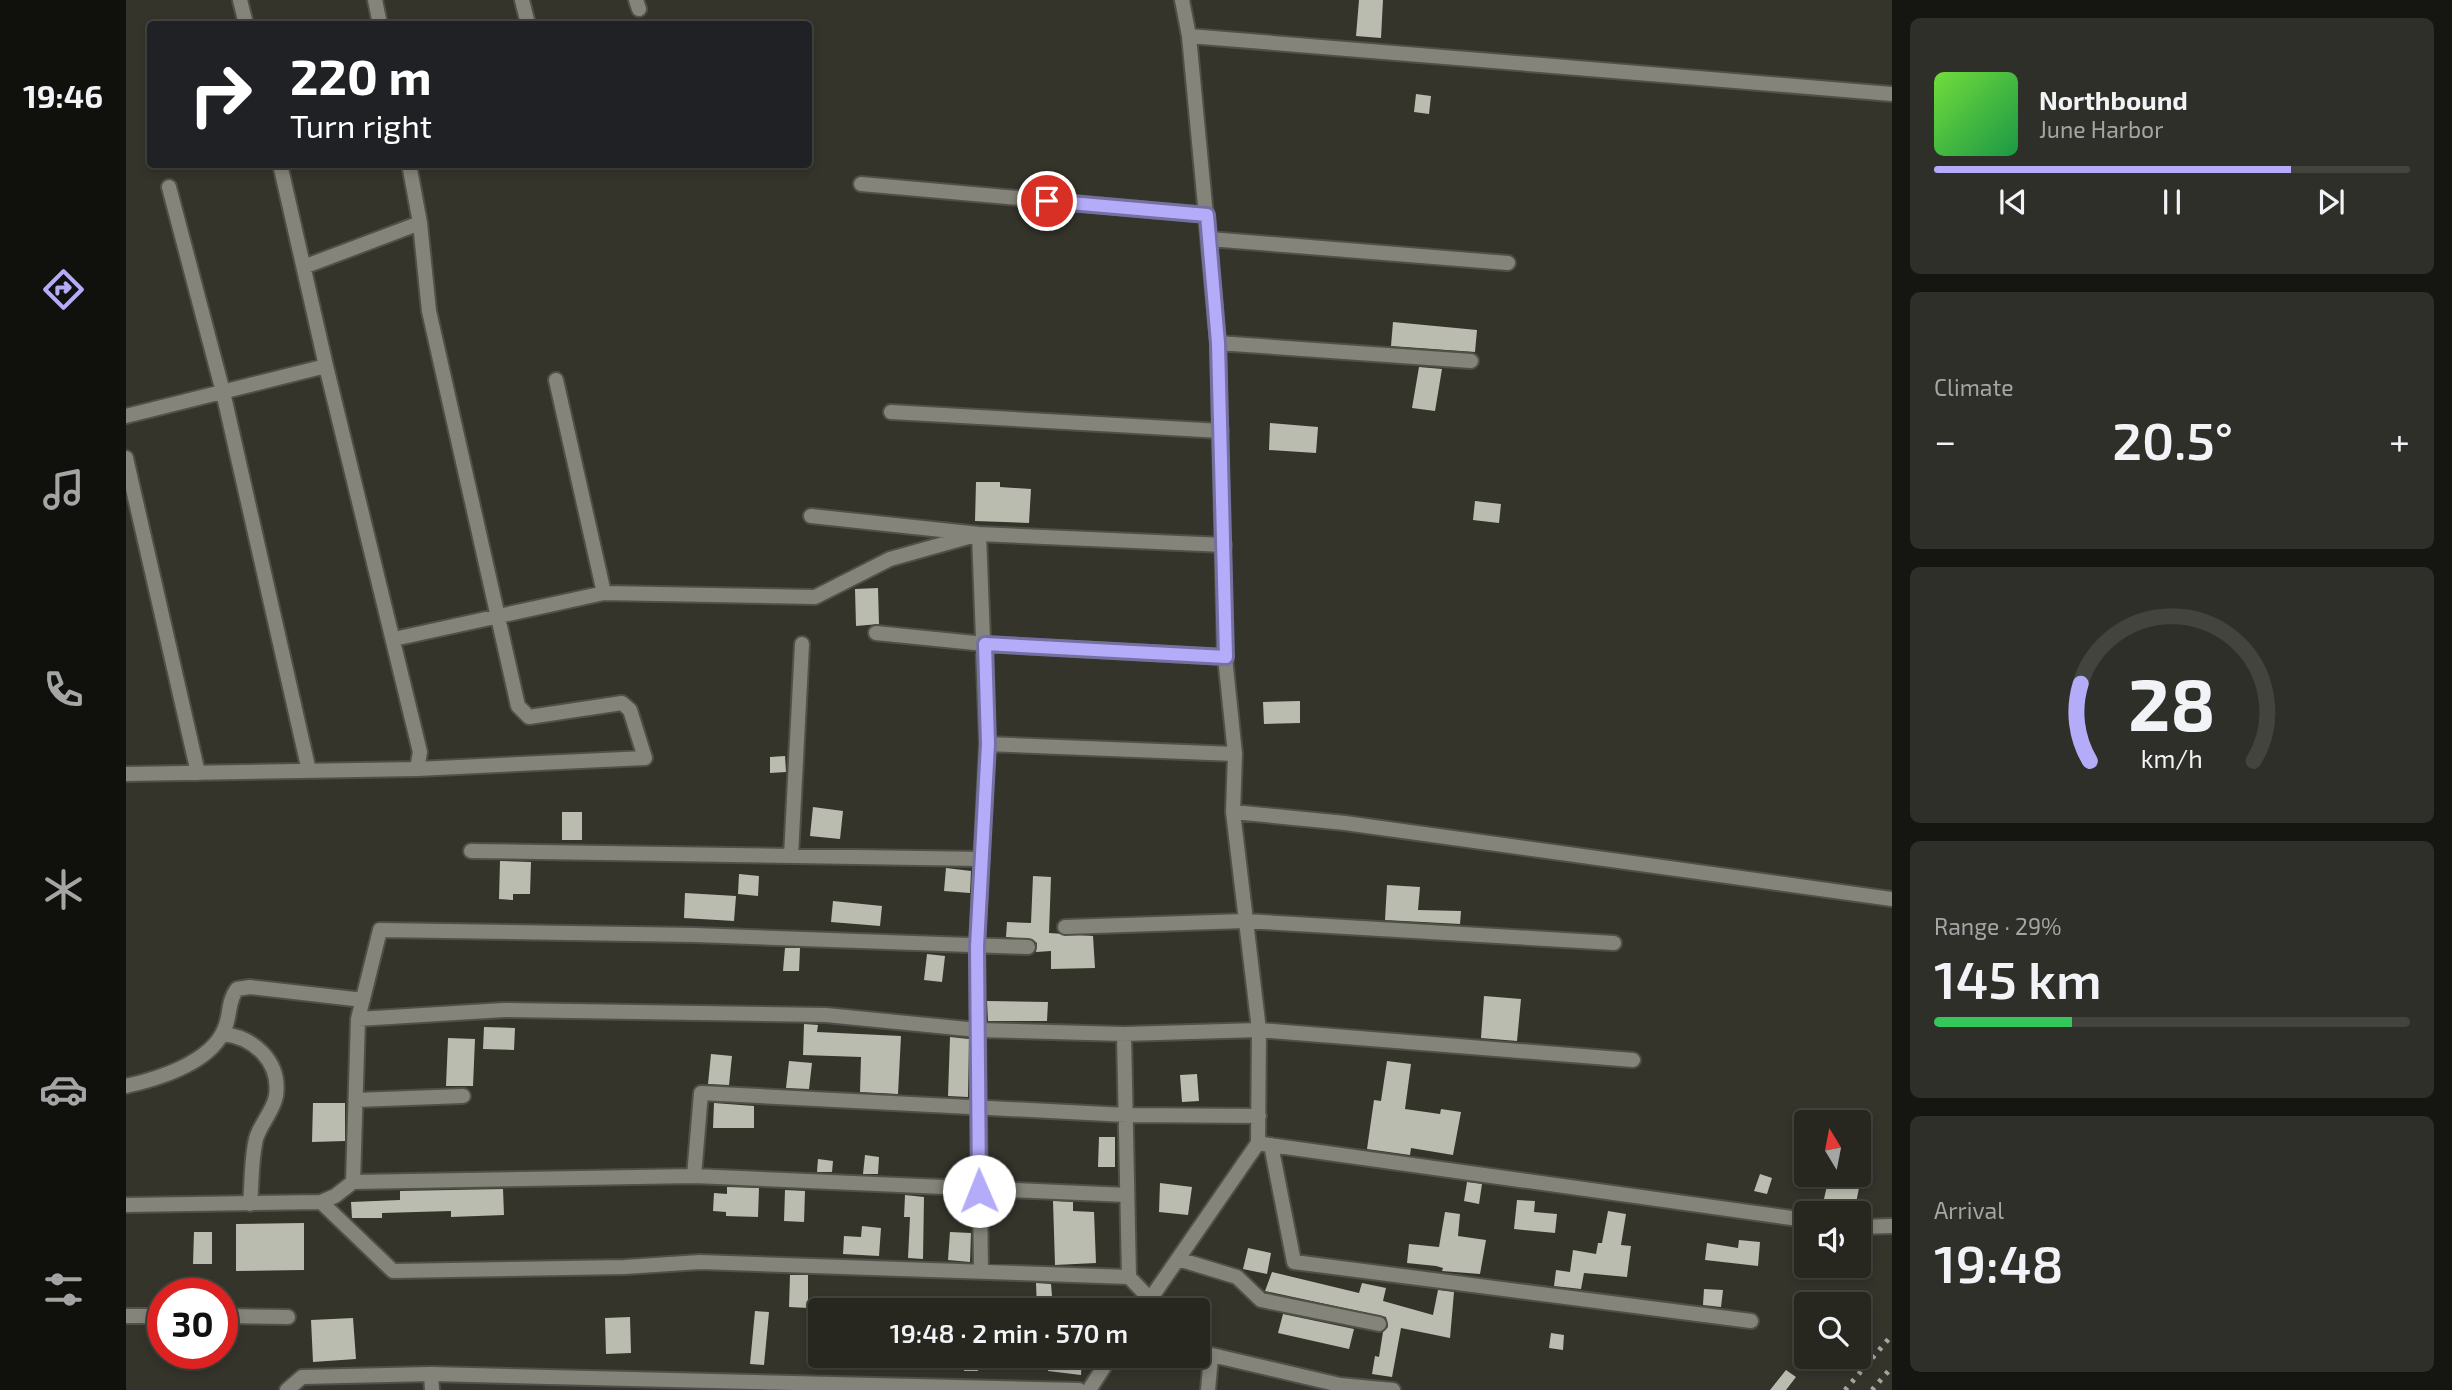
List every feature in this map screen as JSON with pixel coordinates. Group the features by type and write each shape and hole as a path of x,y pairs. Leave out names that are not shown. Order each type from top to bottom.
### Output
{"street":[{"path":"240,0 245,21"},
{"path":"375,0 379,21"},
{"path":"522,0 527,21"},
{"path":"1182,0 1189,36 1218,343 1226,657 1235,754 1233,812 1259,1030 1259,1116 1294,1262 1751,1321"},
{"path":"1189,36 1892,94"},
{"path":"282,168 326,366 420,752 417,769"},
{"path":"126,774 417,769 645,758 630,710 622,703 529,717 518,706 429,311 421,223 410,168"},
{"path":"861,184 1207,215"},
{"path":"169,187 223,392 309,771"},
{"path":"306,267 421,223"},
{"path":"1209,239 1508,262"},
{"path":"1218,343 1471,361"},
{"path":"126,416 326,366"},
{"path":"556,380 604,593"},
{"path":"891,412 1221,431"},
{"path":"126,458 198,773"},
{"path":"811,516 979,534 1224,545"},
{"path":"394,639 604,593 815,597 890,559 979,534"},
{"path":"979,534 988,744 977,946 981,1271"},
{"path":"876,634 985,644 1226,657"},
{"path":"791,856 802,643"},
{"path":"988,744 1235,754"},
{"path":"1233,812 1345,823 1892,899"},
{"path":"471,851 982,859"},
{"path":"1065,927 1245,921 1614,943"},
{"path":"353,1182 358,1019 380,930 695,935 1028,947"},
{"path":"126,1086 191,1062 212,1047 223,1034 230,998 237,989 250,987 363,1000"},
{"path":"358,1019 505,1010 612,1009 826,1015 978,1030 1124,1034 1259,1030 1633,1060"},
{"path":"223,1034 241,1036 253,1043 266,1056 276,1086 271,1108 255,1144 250,1204"},
{"path":"1124,1034 1129,1277 1142,1298"},
{"path":"694,1176 701,1093 1126,1115 1259,1116"},
{"path":"356,1100 463,1096"},
{"path":"1264,1144 1794,1218"},
{"path":"1151,1298 1264,1144"},
{"path":"126,1205 321,1202 335,1196 353,1182 694,1176 979,1191 1127,1195"},
{"path":"321,1202 393,1271 625,1267 700,1262 1129,1277"},
{"path":"1871,1227 1892,1226"},
{"path":"1178,1259 1237,1277 1261,1300 1379,1324"},
{"path":"126,1316 147,1316"},
{"path":"238,1316 288,1317"},
{"path":"1210,1356 1340,1385 1392,1390"},
{"path":"1089,1390 1103,1368"},
{"path":"1206,1368 1208,1390"},
{"path":"431,1374 432,1390"},
{"path":"287,1390 302,1377 431,1374 1079,1390"}],"building":[{"path":"1359,0 1383,0 1381,38 1356,36"},
{"path":"1416,94 1431,96 1429,114 1414,112"},
{"path":"1393,322 1477,330 1475,352 1391,346"},
{"path":"1419,367 1442,369 1435,411 1412,408"},
{"path":"1270,423 1318,427 1316,453 1269,450"},
{"path":"976,482 1000,482 1000,487 1031,489 1029,523 975,521"},
{"path":"1475,501 1501,504 1499,523 1473,520"},
{"path":"878,588 879,624 856,626 855,589"},
{"path":"1300,701 1300,723 1264,724 1263,702"},
{"path":"785,756 786,772 770,773 770,757"},
{"path":"813,807 843,811 840,839 810,836"},
{"path":"562,812 582,812 582,840 562,840"},
{"path":"500,861 531,862 530,894 513,894 513,900 499,899"},
{"path":"946,868 971,871 970,893 944,891"},
{"path":"739,874 759,876 758,896 738,894"},
{"path":"1033,876 1051,877 1049,933 1093,936 1095,968 1051,969 1051,951 1036,952 1037,943 1032,939 1006,937 1007,922 1031,923"},
{"path":"1387,885 1420,887 1418,910 1461,911 1460,924 1385,920"},
{"path":"685,893 736,896 734,921 684,918"},
{"path":"833,901 882,906 880,926 831,922"},
{"path":"785,948 800,948 799,971 783,971"},
{"path":"927,954 945,956 942,982 924,980"},
{"path":"1484,996 1521,999 1517,1041 1481,1038"},
{"path":"987,1001 1048,1002 1047,1021 988,1021"},
{"path":"804,1024 818,1025 817,1032 901,1036 898,1094 860,1092 861,1057 803,1055"},
{"path":"484,1027 515,1028 514,1050 483,1049"},
{"path":"950,1037 969,1039 968,1097 948,1096"},
{"path":"448,1038 475,1039 473,1086 446,1086"},
{"path":"711,1054 732,1056 729,1085 708,1084"},
{"path":"789,1061 812,1063 809,1089 786,1088"},
{"path":"1387,1061 1411,1064 1405,1109 1440,1114 1441,1109 1461,1112 1453,1155 1411,1148 1410,1155 1367,1149 1374,1100 1381,1101"},
{"path":"1197,1074 1199,1101 1182,1102 1180,1075"},
{"path":"313,1103 345,1103 345,1141 312,1142"},
{"path":"714,1103 754,1106 754,1128 713,1128"},
{"path":"1099,1137 1115,1137 1115,1167 1098,1167"},
{"path":"865,1155 879,1157 878,1174 863,1174"},
{"path":"818,1159 833,1161 832,1172 817,1172"},
{"path":"1760,1174 1772,1178 1767,1194 1754,1191"},
{"path":"1467,1182 1482,1184 1479,1204 1464,1201"},
{"path":"1160,1183 1192,1187 1188,1215 1159,1212"},
{"path":"727,1187 759,1188 758,1217 726,1216 726,1212 713,1211 714,1193 727,1194"},
{"path":"1827,1187 1859,1188 1856,1201 1824,1201"},
{"path":"503,1189 504,1215 451,1217 451,1211 382,1213 382,1218 352,1218 351,1202 400,1200 400,1191"},
{"path":"785,1190 805,1191 804,1222 784,1221"},
{"path":"905,1195 924,1197 923,1259 908,1258 910,1217 904,1217"},
{"path":"1517,1200 1535,1201 1534,1212 1557,1214 1555,1233 1514,1229"},
{"path":"1053,1201 1073,1202 1073,1211 1094,1212 1096,1263 1055,1265"},
{"path":"1608,1211 1626,1214 1621,1245 1631,1246 1627,1277 1584,1273 1581,1289 1554,1286 1556,1270 1570,1272 1573,1250 1596,1254 1598,1243 1602,1243"},
{"path":"1445,1212 1460,1214 1458,1236 1486,1240 1480,1274 1442,1271 1443,1268 1436,1266 1407,1263 1409,1244 1439,1247"},
{"path":"304,1223 304,1270 236,1271 236,1224"},
{"path":"862,1226 881,1228 879,1256 843,1254 844,1236 861,1237"},
{"path":"194,1232 212,1232 212,1264 193,1264"},
{"path":"950,1232 971,1233 970,1262 948,1260"},
{"path":"1739,1240 1760,1242 1758,1266 1705,1260 1707,1243 1738,1248"},
{"path":"1248,1248 1271,1253 1267,1274 1243,1269"},
{"path":"1272,1272 1359,1293 1362,1283 1386,1288 1383,1301 1433,1315 1438,1290 1454,1292 1450,1338 1401,1328 1392,1377 1372,1374 1375,1356 1379,1357 1383,1332 1388,1327 1386,1317 1265,1291"},
{"path":"790,1275 808,1275 808,1308 789,1307"},
{"path":"1036,1283 1051,1284 1052,1298 1037,1298"},
{"path":"1704,1289 1723,1290 1721,1307 1703,1305"},
{"path":"755,1311 769,1312 764,1365 750,1364"},
{"path":"1283,1314 1354,1329 1349,1349 1278,1333"},
{"path":"630,1317 631,1353 606,1354 605,1318"},
{"path":"353,1318 356,1359 313,1362 311,1320"},
{"path":"1551,1333 1564,1335 1563,1350 1549,1348"},
{"path":"964,1368 978,1368 978,1371 964,1371"},
{"path":"1048,1368 1081,1368 1081,1375 1048,1371"},
{"path":"1786,1370 1796,1377 1786,1390 1770,1390"}],"railway":[{"path":"1845,1390 1892,1335"},
{"path":"1872,1390 1892,1367"}],"route":[{"path":"979,1191 977,946 988,744 985,644 1226,657 1218,343 1207,215 1047,201"}]}
